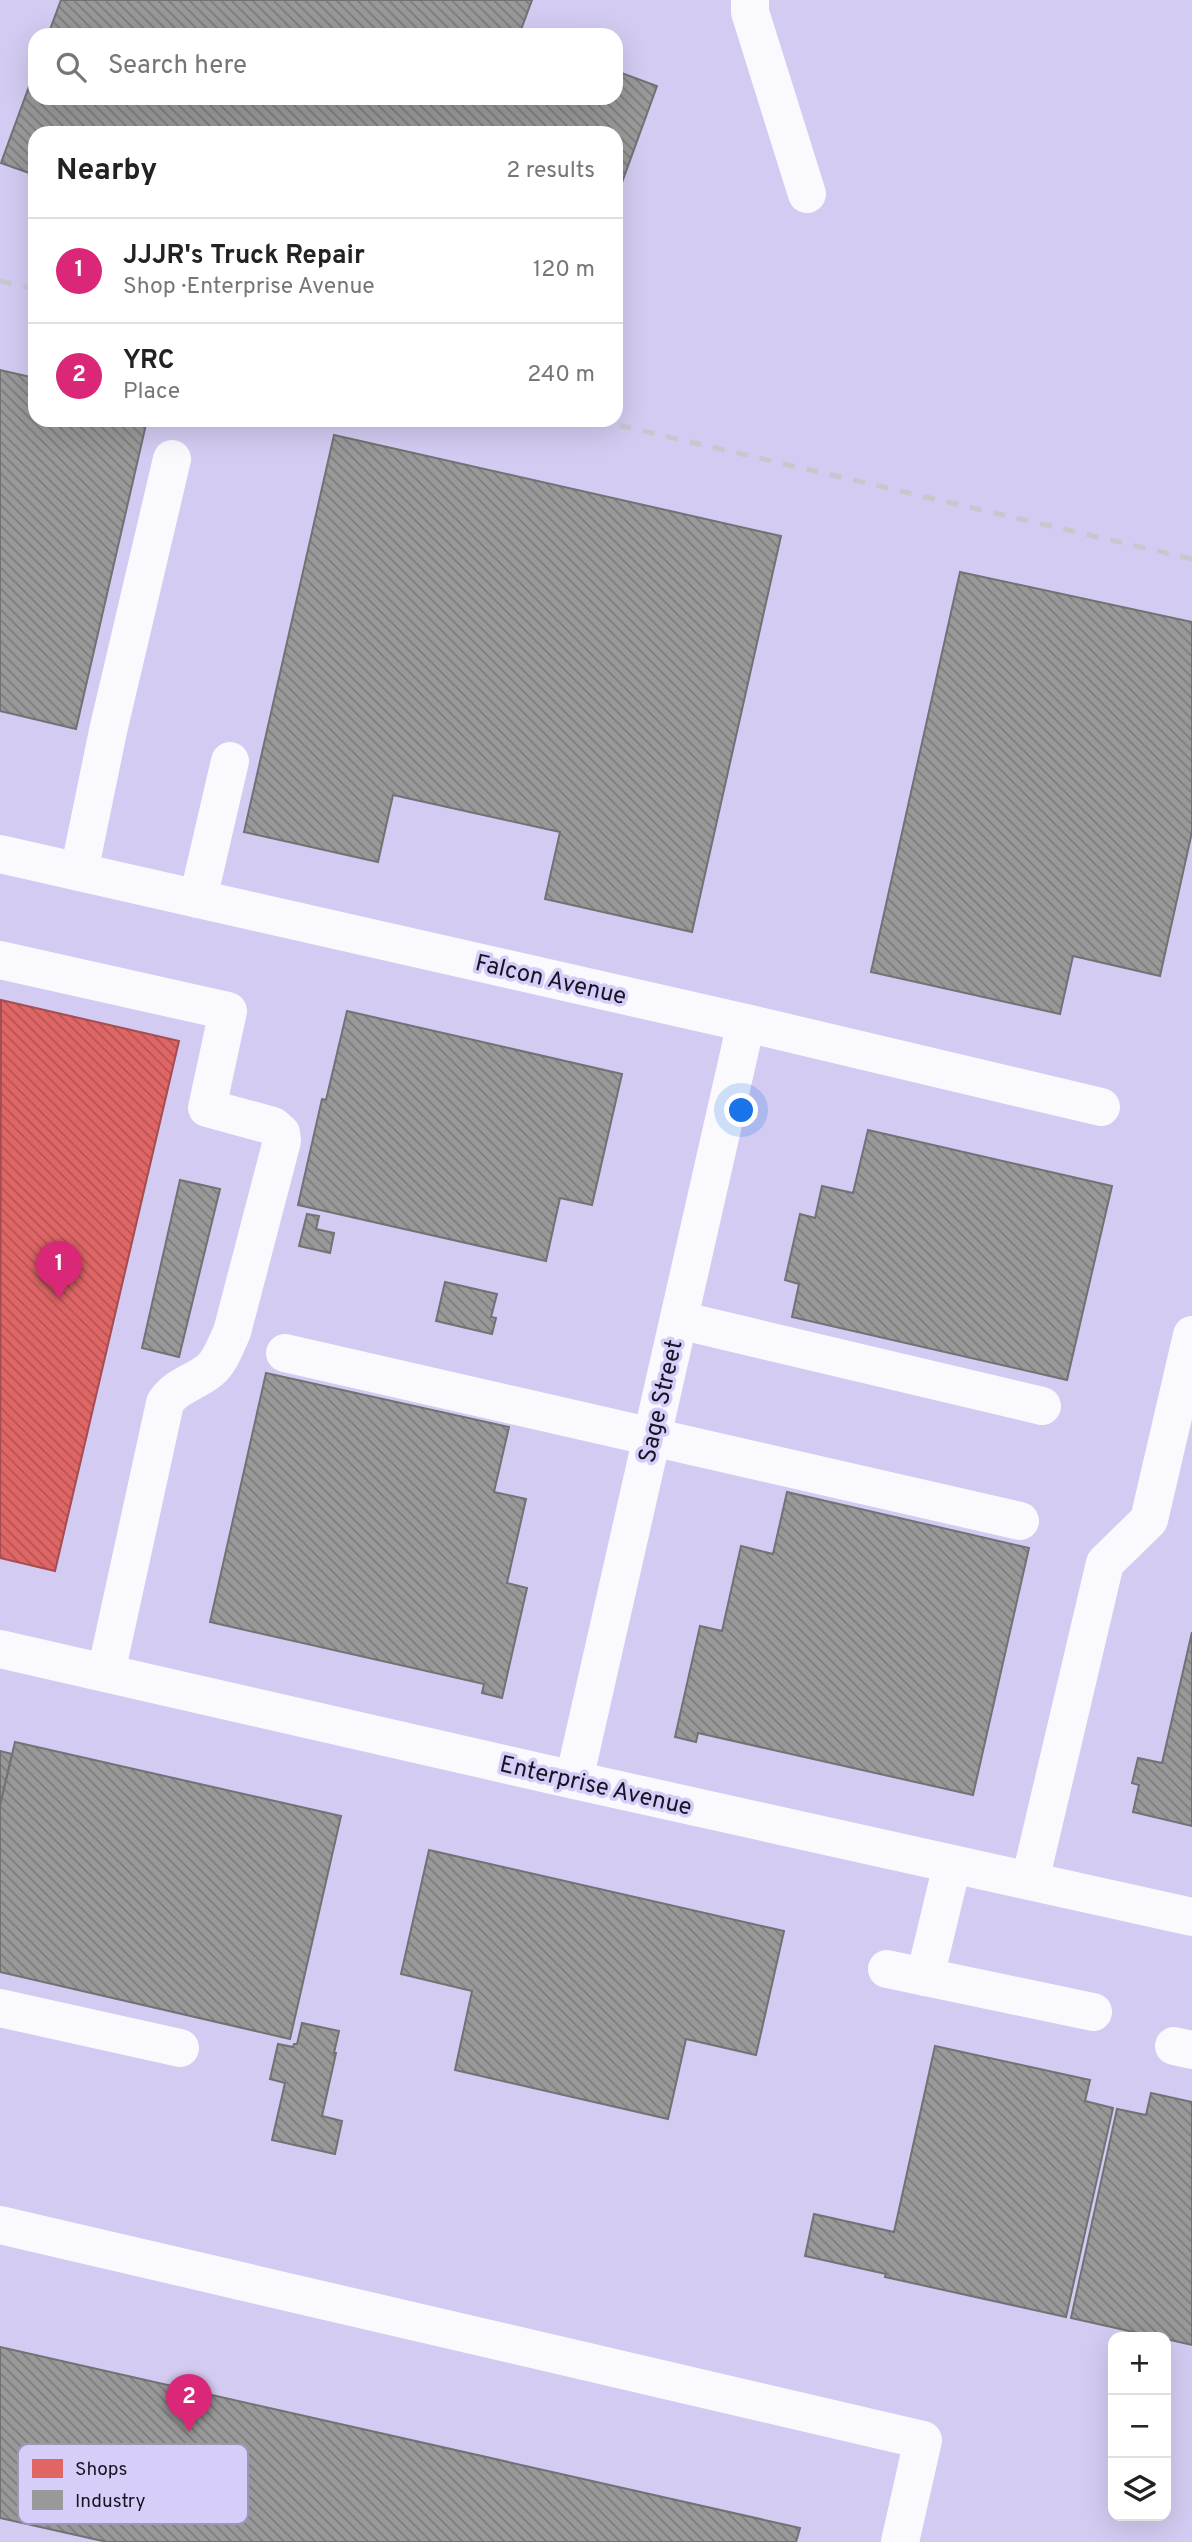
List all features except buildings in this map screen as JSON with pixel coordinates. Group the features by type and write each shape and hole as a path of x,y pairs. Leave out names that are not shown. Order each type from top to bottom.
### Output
{"street":[{"path":"750,0 750,12 807,194"},
{"path":"79,872 108,731 172,459"},
{"path":"198,899 230,761"},
{"name":"Falcon Avenue","path":"0,854 746,1023 1101,1107"},
{"path":"0,960 228,1011 207,1108 273,1126 281,1133 282,1141 232,1332 224,1350 209,1371 171,1394 165,1403 106,1674"},
{"name":"Sage Street","path":"574,1780 746,1023"},
{"path":"679,1320 1042,1406"},
{"path":"1030,1881 1105,1563 1149,1520 1192,1335"},
{"path":"285,1353 1020,1521"},
{"name":"Enterprise Avenue","path":"0,1649 1192,1917"},
{"path":"925,1977 952,1864"},
{"path":"887,1969 1093,2012"},
{"path":"0,2008 180,2048"},
{"path":"0,2225 923,2440 900,2542"}],"shaded area":[{"path":"0,0 1192,0 1192,2542 0,2542"}],"railway":[{"path":"0,281 28,287"},
{"path":"623,426 1192,559"}],"place":[{"name":"JJJR's Truck Repair","path":"59,1299"},
{"name":"YRC","path":"189,2432"}]}
